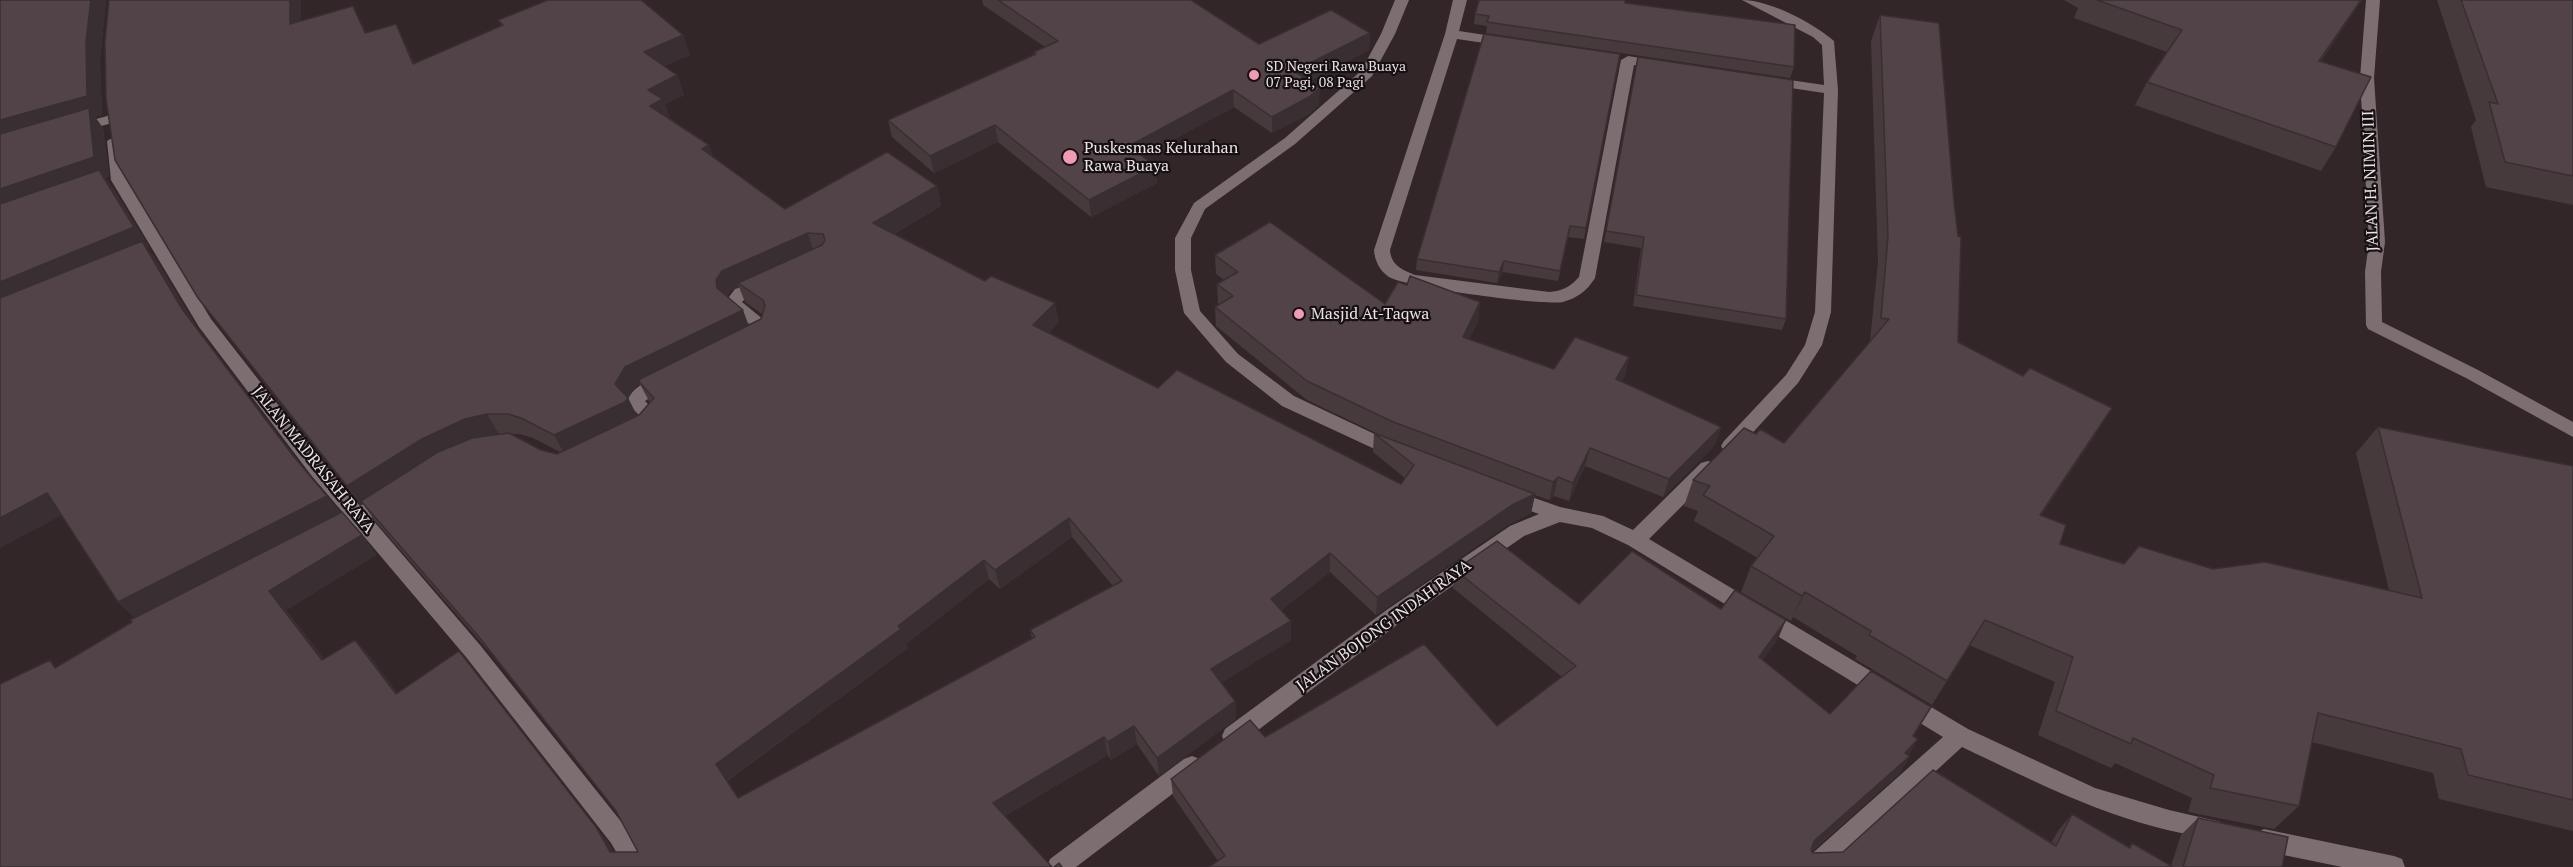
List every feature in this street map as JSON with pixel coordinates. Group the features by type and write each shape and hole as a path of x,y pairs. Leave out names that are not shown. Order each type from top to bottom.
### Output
{"street":[{"path":"1402,0 1388,34 1367,73 1290,141 1199,206 1183,238 1183,270 1192,313 1232,358 1288,401 1413,459"},
{"path":"1460,0 1452,34 1382,250 1383,261 1395,273 1412,280 1549,298 1566,297 1578,289 1587,278 1622,59 1673,67"},
{"path":"1635,540 1761,414 1792,379 1813,345 1823,312 1831,90 1829,44 1818,34 1749,0"},
{"name":"JALAN H. NIMIN III","path":"2373,0 2367,78 2377,242 2373,272 2374,325 2472,374 2573,430"},
{"path":"1452,34 1522,45"},
{"path":"1752,79 1831,90"},
{"name":"JALAN MADRASAH RAYA","path":"56,135 111,113 114,182 162,250 205,323 318,470 480,661 619,836 638,867"},
{"path":"141,259 162,250"},
{"path":"744,344 760,334 762,325 735,308 734,301 741,293 781,276"},
{"path":"632,434 652,418 636,403 637,398 653,386 686,372"},
{"path":"1494,490 1559,514 1596,520 1635,540 1960,736 2091,797 2169,820 2394,867"},
{"path":"307,546 359,518 399,492"},
{"name":"JALAN BOJONG INDAH RAYA","path":"1058,867 1395,615 1517,531 1559,514"},
{"path":"1814,867 1960,736"}],"building":[{"path":"0,0 91,0 86,41 87,96 0,120"},
{"path":"109,0 290,0 290,24 353,6 365,33 396,24 413,64 503,25 498,20 548,0 641,0 683,35 644,52 677,75 648,90 663,99 650,106 709,145 702,149 785,209 887,152 937,186 873,223 985,281 991,276 1055,303 1033,325 1158,388 1177,370 1401,484 1414,465 1374,433 1535,494 1512,505 1377,597 1330,553 1271,599 1291,621 1211,669 1235,701 1157,758 1134,726 1108,742 1104,737 993,803 1052,867 0,867 0,684 50,660 55,668 132,622 130,620 342,512 362,535 269,591 322,660 355,640 396,694 459,651 596,827 610,852 638,852 616,811 479,637 361,501 438,452 472,438 509,433 541,450 557,454 639,415 654,398 639,382 640,379 761,319 765,306 763,300 738,283 822,245 825,240 823,234 808,233 722,271 716,280 717,288 743,310 625,367 615,384 628,398 625,402 554,435 508,414 487,414 465,419 422,439 347,486 198,298 115,160 106,99 105,41","holes":["1069,518 1122,581 1030,630 1035,637 738,798 716,764 901,629 898,626 984,560 995,570"]},
{"path":"998,0 1191,0 1259,44 1331,10 1370,33 1294,71 1320,88 1309,97 1272,117 1233,90 1129,146 1155,166 1089,200 995,125 930,156 888,120 1036,54 1034,52 1058,41"},
{"path":"1479,0 1625,0 1625,3 1795,25 1794,67 1487,22 1489,16 1475,14"},
{"path":"2097,0 2361,0 2319,61 2371,77 2336,147 2147,82 2182,30"},
{"path":"2461,0 2573,0 2573,176 2505,162 2489,102 2498,104"},
{"path":"1880,15 1939,23 1954,202 1958,236 1961,237 1958,342 2023,376 2030,368 2112,408 2040,515 2066,525 2060,544 2124,564 2139,546 2213,569 2265,562 2422,598 2378,427 2573,466 2573,800 2468,775 2461,749 2318,713 2299,806 2210,788 2214,775 2133,738 2131,744 2056,711 2073,657 1985,620 1947,681 1869,635 1871,631 1805,592 1802,596 1751,566 1774,536 1703,495 1710,486 1693,480 1744,428 1756,434 1760,429 1784,443 1889,319 1881,318 1888,236"},
{"path":"1484,34 1620,54 1586,228 1570,226 1560,271 1504,261 1499,272 1417,259"},
{"path":"1638,57 1793,80 1786,319 1636,295 1644,237 1606,231"},
{"path":"89,108 94,157 0,189 0,134"},
{"path":"99,170 134,227 0,282 0,204"},
{"path":"1270,222 1385,304 1398,282 1407,285 1410,276 1480,302 1463,337 1554,369 1575,337 1629,357 1616,379 1721,427 1669,479 1590,448 1573,483 1558,477 1553,482 1391,421 1307,381 1215,307 1233,296 1217,284 1238,272 1215,255"},
{"path":"142,241 182,309 294,457 327,496 118,602 47,493 0,518 0,298"},
{"path":"1497,541 1579,604 1632,551 1721,609 1735,590 1786,620 1759,657 1830,714 1871,671 1931,707 1913,736 1918,739 1905,753 1910,756 1814,841 1811,850 1813,853 1843,852 1933,770 2056,846 2072,814 2130,848 2132,843 2173,867 1209,867 1225,856 1171,779 1250,720 1265,737 1424,644 1497,726 1576,666 1455,570"},
{"path":"2198,818 2288,837 2282,867 2183,867"}],"place":[{"name":"SD Negeri Rawa Buaya 07 Pagi, 08 Pagi","path":"1254,75"},
{"name":"Puskesmas Kelurahan Rawa Buaya","path":"1070,157"},
{"name":"Masjid At-Taqwa","path":"1299,314"}]}
